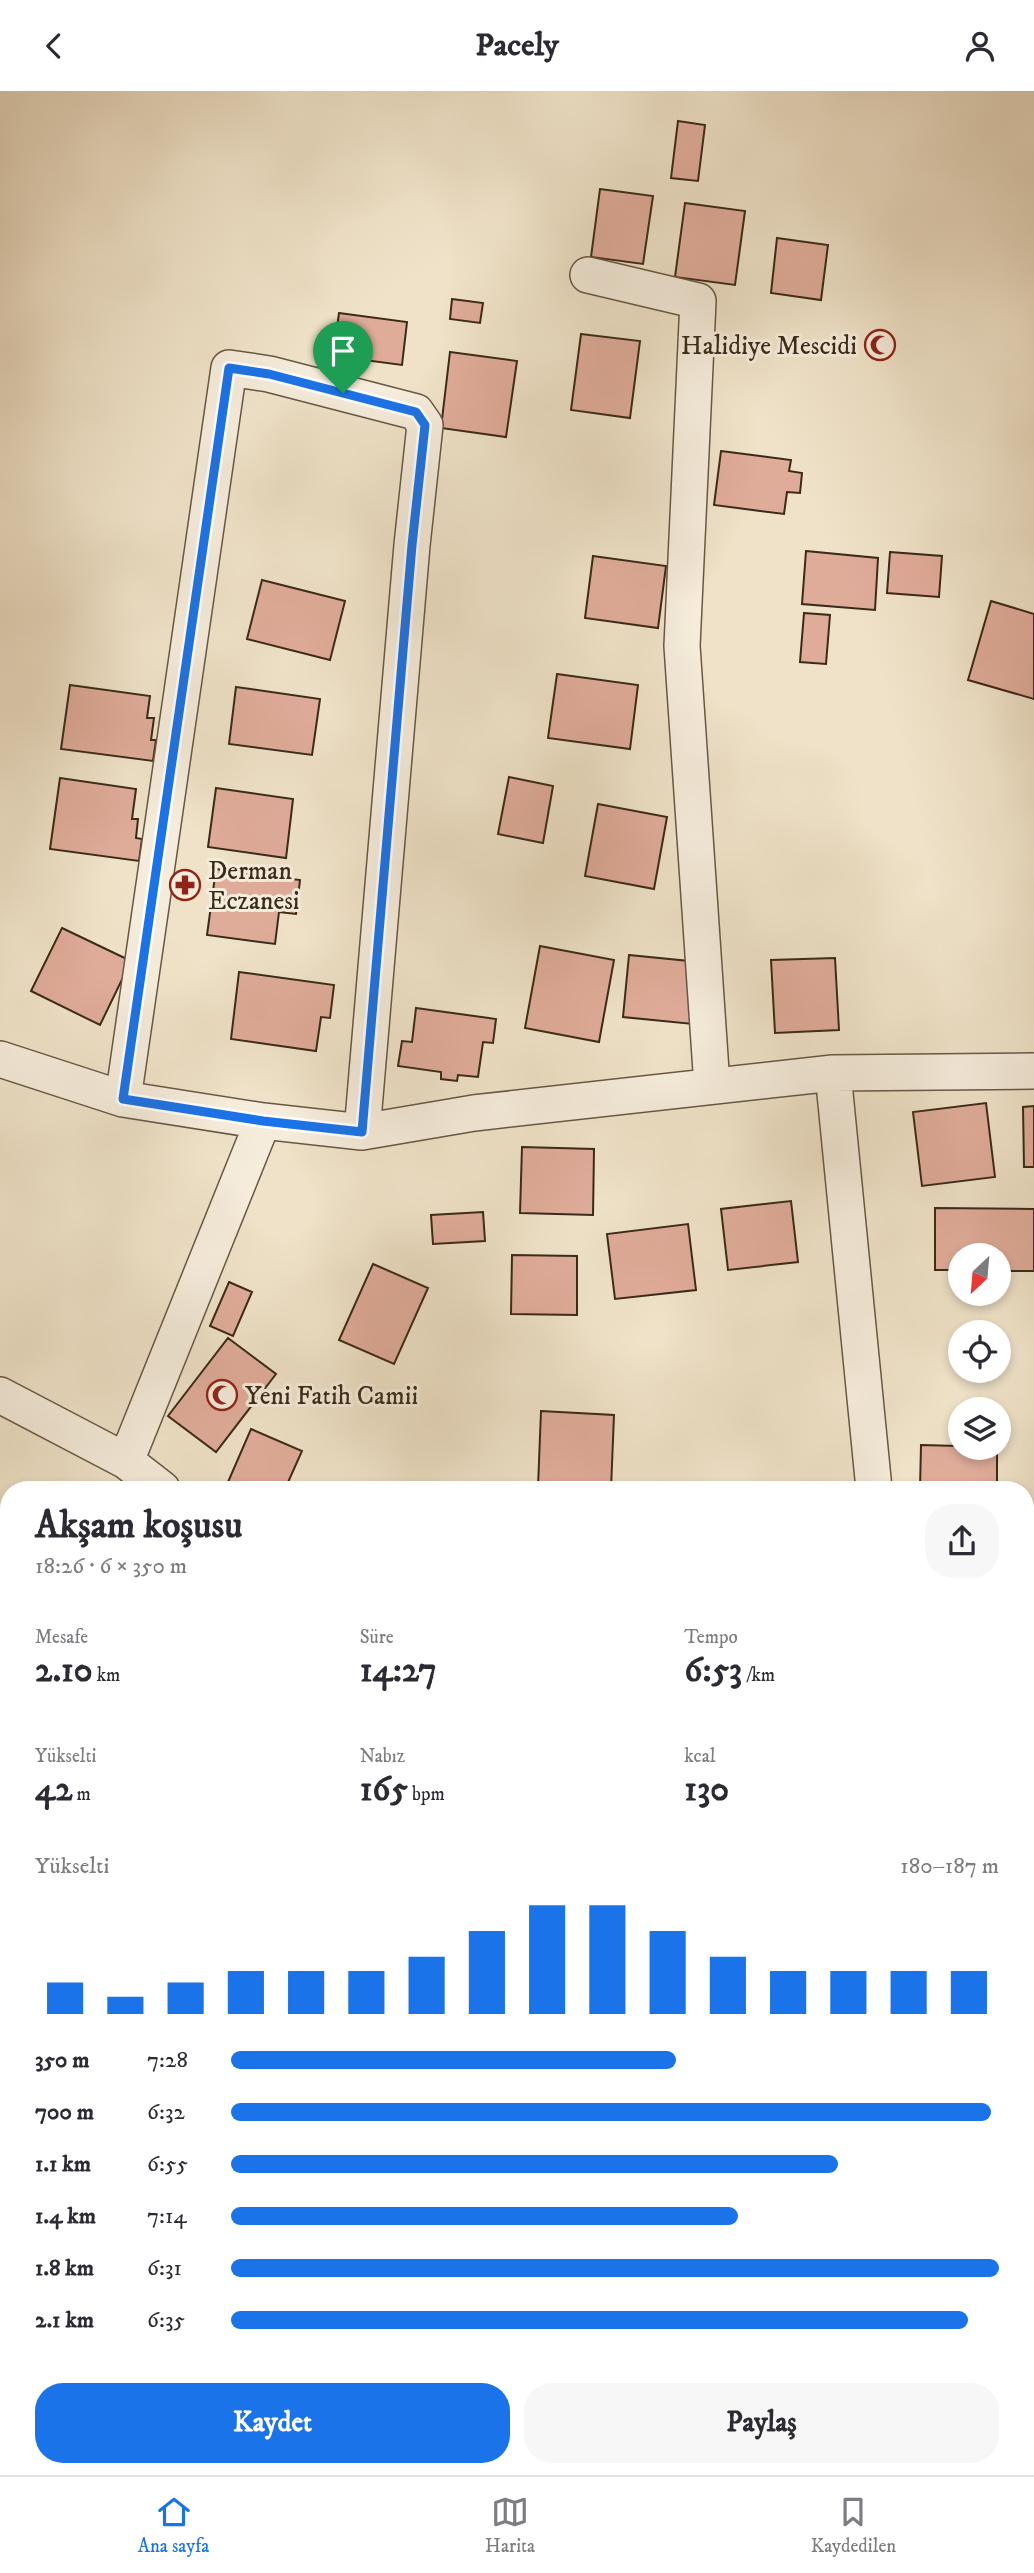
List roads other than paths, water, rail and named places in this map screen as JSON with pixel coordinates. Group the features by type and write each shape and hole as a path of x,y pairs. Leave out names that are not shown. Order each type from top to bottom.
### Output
{"street":[{"path":"588,275 698,301 682,646 712,1086"},
{"path":"123,1099 229,368 269,374 416,412 425,425 412,545 362,1132"},
{"path":"0,1059 123,1099 263,1121 362,1132 474,1112 833,1073 1034,1071"},
{"path":"833,1073 873,1481"},
{"path":"126,1461 263,1121"},
{"path":"0,1395 126,1461 152,1481"}],"place":[{"name":"Halidiye Mescidi","path":"880,345"},
{"name":"Derman Eczanesi","path":"185,885"},
{"name":"Yeni Fatih Camii","path":"222,1395"}]}
